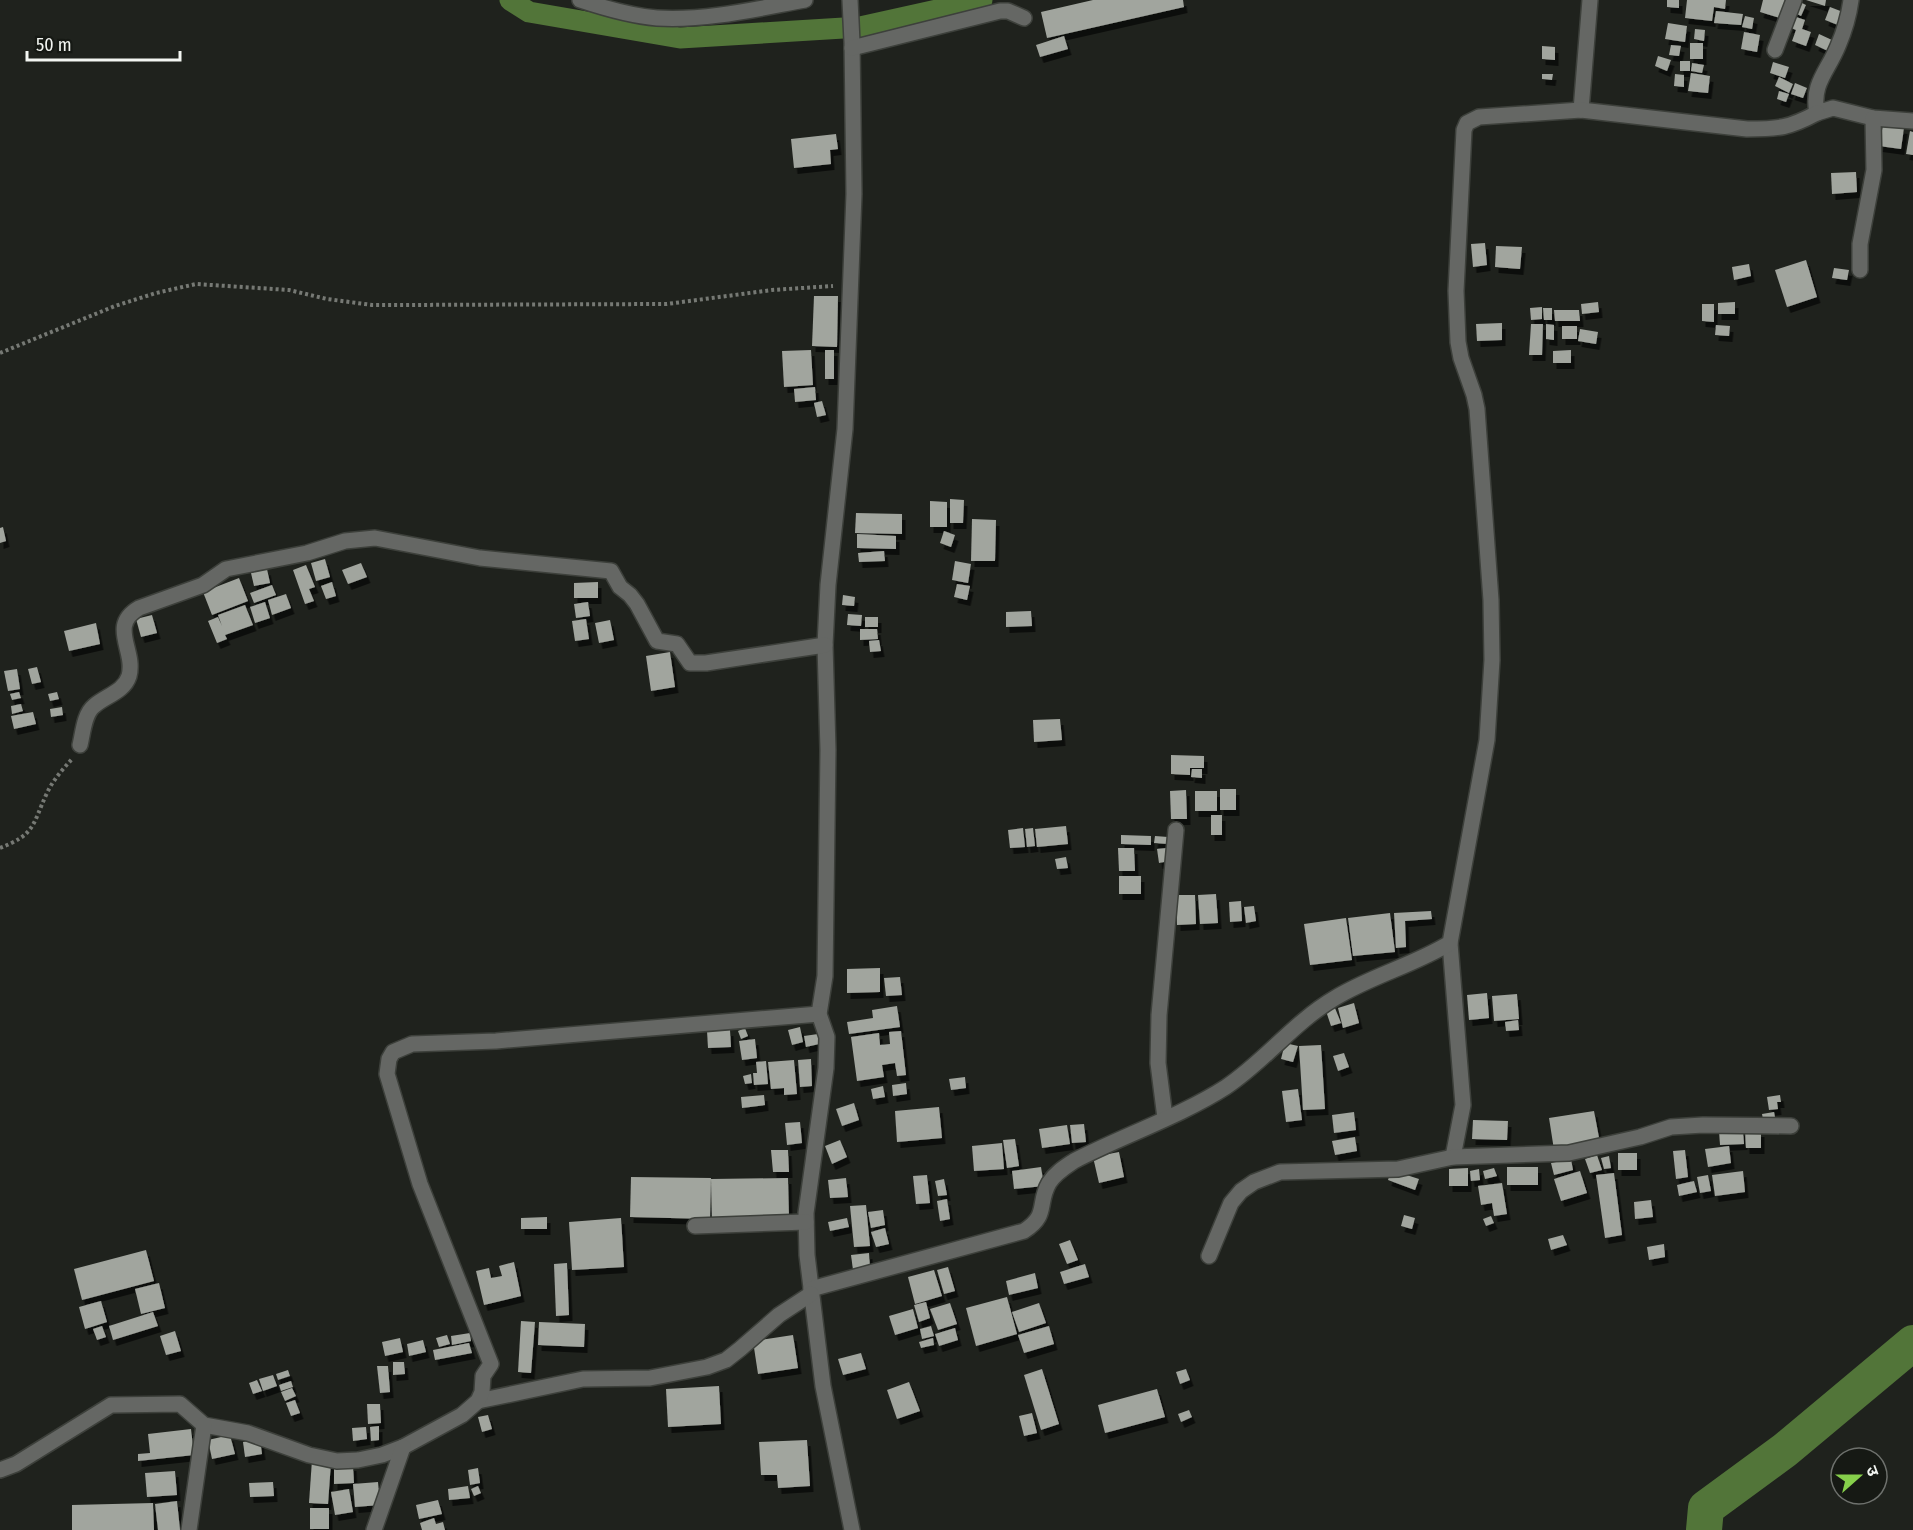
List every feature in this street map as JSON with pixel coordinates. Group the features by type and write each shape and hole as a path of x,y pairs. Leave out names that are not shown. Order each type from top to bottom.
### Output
{"street":[{"path":"580,0 609,9 665,18 730,14 805,0"},
{"path":"1581,110 1590,0"},
{"path":"1775,50 1794,0"},
{"path":"1817,112 1814,99 1816,90 1838,47 1851,0"},
{"path":"850,6 854,194 844,429 828,585 825,645 828,750 826,929 825,976 819,1014 827,1037 826,1068 806,1221 807,1255 823,1386 852,1530"},
{"path":"852,45 1000,11 1008,11 1024,18"},
{"path":"1453,1157 1463,1105 1450,943 1487,740 1492,660 1491,600 1477,409 1458,342 1456,291 1464,130 1467,123 1479,117 1581,110 1748,129 1793,126 1817,112 1833,108 1873,118 1913,121"},
{"path":"1860,270 1860,244 1874,170 1873,118"},
{"path":"80,745 89,712 93,706 122,687 130,674 123,627 130,613 203,585 226,569 307,554 345,541 375,538 480,558 611,571 620,587 637,604 657,641 677,644 690,663 706,663 825,645"},
{"path":"1165,1118 1158,1063 1159,1015 1176,830"},
{"path":"478,1401 583,1379 650,1378 707,1367 726,1360 779,1315 811,1292 1024,1231 1039,1217 1049,1184 1057,1173 1074,1161 1101,1146 1202,1101 1239,1078 1315,1010 1337,996 1429,955 1450,943"},
{"path":"0,1470 16,1464 111,1406 180,1404 204,1425 248,1433 309,1455 337,1461 382,1455 403,1447 462,1415 478,1401 482,1392 483,1376 491,1364 420,1184 387,1074 388,1059 393,1052 412,1044 496,1041 819,1014"},
{"path":"1209,1256 1231,1203 1241,1191 1268,1176 1302,1171 1398,1169 1453,1157 1569,1153 1640,1137 1671,1127 1791,1126"},
{"path":"695,1226 806,1221"},
{"path":"189,1530 204,1425"},
{"path":"374,1530 403,1447"}],"path":[{"path":"0,353 115,306 196,284 289,290 327,299 372,305 668,304 772,290 839,285 849,298"},
{"path":"0,848 29,833 52,783 76,754 80,745"}],"building":[{"path":"1093,0 1183,0 1184,7 1047,38 1041,12"},
{"path":"1667,0 1679,0 1679,8 1667,7"},
{"path":"1687,0 1726,0 1725,9 1714,7 1712,21 1685,18"},
{"path":"1763,0 1788,0 1783,19 1760,12"},
{"path":"1806,0 1826,0 1825,6"},
{"path":"1798,1 1806,5 1801,16 1793,12"},
{"path":"1830,7 1843,12 1838,25 1825,20"},
{"path":"1716,11 1743,14 1741,25 1714,23"},
{"path":"1745,16 1754,18 1752,29 1742,27"},
{"path":"1793,16 1805,20 1802,29 1811,32 1806,46 1792,41 1796,30 1789,27"},
{"path":"1668,23 1687,26 1685,42 1665,39"},
{"path":"1695,29 1705,30 1704,41 1694,39"},
{"path":"1744,32 1760,35 1757,52 1741,49"},
{"path":"1819,34 1832,40 1828,51 1815,45"},
{"path":"1064,36 1068,49 1040,57 1036,45"},
{"path":"1690,43 1703,43 1703,59 1690,59"},
{"path":"1671,45 1681,46 1679,56 1669,55"},
{"path":"1542,46 1555,47 1555,60 1542,59"},
{"path":"1658,56 1671,60 1667,71 1655,66"},
{"path":"1680,61 1690,61 1690,71 1680,71"},
{"path":"1773,62 1789,67 1785,78 1770,73"},
{"path":"1692,63 1704,65 1702,73 1691,71"},
{"path":"1691,73 1710,76 1708,93 1688,91"},
{"path":"1542,74 1553,74 1552,80 1542,79"},
{"path":"1675,74 1684,75 1684,87 1674,86"},
{"path":"1779,77 1793,84 1789,93 1775,86"},
{"path":"1795,83 1807,88 1803,98 1791,94"},
{"path":"1779,91 1789,94 1786,102 1777,99"},
{"path":"1883,125 1904,128 1901,149 1879,146"},
{"path":"1910,131 1913,132 1913,155 1906,154"},
{"path":"836,134 838,149 830,150 831,164 794,168 791,139"},
{"path":"1856,172 1857,192 1832,194 1831,173"},
{"path":"1485,243 1487,265 1473,267 1471,244"},
{"path":"1496,246 1522,247 1520,269 1495,267"},
{"path":"1806,260 1817,297 1787,307 1775,270"},
{"path":"1749,264 1751,276 1734,280 1732,267"},
{"path":"1834,268 1849,270 1847,280 1832,278"},
{"path":"814,296 838,296 837,347 812,346"},
{"path":"1598,302 1599,312 1582,314 1581,304"},
{"path":"1735,302 1735,314 1718,314 1718,303"},
{"path":"1702,304 1714,304 1714,322 1702,321"},
{"path":"1542,307 1542,319 1531,320 1530,308"},
{"path":"1543,308 1552,308 1552,320 1544,320"},
{"path":"1554,310 1579,310 1580,321 1555,321"},
{"path":"1502,323 1502,340 1477,341 1476,324"},
{"path":"1531,324 1543,324 1542,355 1529,355"},
{"path":"1546,324 1554,325 1554,340 1546,339"},
{"path":"1716,325 1730,326 1729,336 1715,335"},
{"path":"1562,326 1577,326 1577,339 1562,339"},
{"path":"1580,329 1598,332 1596,344 1578,341"},
{"path":"811,350 813,385 784,387 782,351"},
{"path":"825,350 834,350 834,379 825,379"},
{"path":"1571,350 1571,363 1553,363 1553,351"},
{"path":"815,387 816,400 795,402 794,389"},
{"path":"822,401 826,415 817,417 814,403"},
{"path":"950,499 964,500 963,523 950,523"},
{"path":"930,501 947,502 947,527 930,527"},
{"path":"856,513 902,514 902,534 855,533"},
{"path":"972,519 996,520 995,561 971,561"},
{"path":"3,527 6,541 0,543 0,528"},
{"path":"944,531 955,535 951,547 940,543"},
{"path":"857,534 896,536 896,549 857,548"},
{"path":"884,551 885,561 859,562 858,553"},
{"path":"325,559 330,577 316,581 311,563"},
{"path":"955,561 971,564 968,583 952,580"},
{"path":"361,563 367,577 348,584 342,570"},
{"path":"306,565 315,587 309,589 314,601 305,604 293,570"},
{"path":"267,569 270,583 254,586 251,573"},
{"path":"239,578 248,601 212,615 203,592"},
{"path":"332,582 336,596 326,599 321,586"},
{"path":"598,582 598,598 574,598 574,583"},
{"path":"957,584 970,586 967,600 954,597"},
{"path":"272,585 276,595 254,603 250,593"},
{"path":"286,594 291,608 272,615 268,600"},
{"path":"843,595 855,597 854,606 842,605"},
{"path":"265,602 270,618 255,623 250,607"},
{"path":"588,602 590,616 576,618 574,604"},
{"path":"245,605 253,625 225,635 227,639 217,643 208,621 218,617 222,626 218,615"},
{"path":"1031,611 1032,626 1006,627 1006,612"},
{"path":"848,614 862,615 861,626 847,625"},
{"path":"152,615 157,633 141,637 136,619"},
{"path":"865,617 878,617 878,627 865,627"},
{"path":"586,619 589,639 575,641 572,621"},
{"path":"610,620 614,640 599,643 595,623"},
{"path":"96,623 100,644 69,651 64,631"},
{"path":"860,629 877,629 878,639 860,640"},
{"path":"879,640 881,651 870,652 869,641"},
{"path":"670,652 675,687 651,691 646,656"},
{"path":"37,667 41,682 32,684 28,669"},
{"path":"17,669 20,689 8,691 4,671"},
{"path":"19,692 21,698 12,700 10,694"},
{"path":"57,692 59,699 50,701 48,694"},
{"path":"21,704 23,711 12,714 11,706"},
{"path":"62,707 63,715 51,717 50,709"},
{"path":"33,712 36,724 14,729 11,716"},
{"path":"1060,719 1062,740 1034,742 1033,720"},
{"path":"1171,755 1204,756 1204,768 1190,768 1190,775 1171,774"},
{"path":"1192,769 1202,769 1202,778 1191,777"},
{"path":"1220,789 1236,789 1236,810 1220,810"},
{"path":"1186,790 1187,819 1171,819 1170,791"},
{"path":"1195,791 1217,791 1217,811 1195,811"},
{"path":"1211,815 1222,815 1222,835 1211,835"},
{"path":"1066,826 1068,844 1037,847 1035,829"},
{"path":"1023,828 1025,847 1010,848 1008,830"},
{"path":"1033,828 1035,846 1027,847 1025,829"},
{"path":"1121,835 1151,836 1151,845 1121,844"},
{"path":"1155,836 1168,837 1168,844 1154,843"},
{"path":"1118,848 1134,848 1135,871 1119,871"},
{"path":"1167,848 1169,861 1159,863 1157,849"},
{"path":"1066,857 1068,868 1057,869 1055,859"},
{"path":"1119,876 1141,876 1141,894 1119,894"},
{"path":"1216,894 1218,923 1200,924 1198,895"},
{"path":"1176,895 1195,895 1196,924 1177,925"},
{"path":"1241,901 1242,921 1230,922 1229,902"},
{"path":"1254,906 1256,921 1246,923 1244,907"},
{"path":"1431,911 1432,919 1405,921 1406,947 1396,948 1394,913"},
{"path":"1390,913 1395,952 1353,956 1348,918"},
{"path":"1346,918 1352,960 1310,965 1304,924"},
{"path":"880,968 880,992 847,993 847,969"},
{"path":"900,977 902,995 886,996 884,978"},
{"path":"1487,993 1489,1018 1469,1020 1467,995"},
{"path":"1517,994 1519,1019 1494,1021 1492,996"},
{"path":"1354,1003 1359,1023 1343,1028 1338,1008"},
{"path":"897,1006 900,1027 849,1034 847,1022 873,1018 872,1010"},
{"path":"1335,1008 1341,1023 1331,1026 1326,1011"},
{"path":"1518,1020 1519,1030 1506,1031 1505,1022"},
{"path":"800,1027 803,1042 792,1045 788,1030"},
{"path":"745,1028 748,1036 741,1039 738,1031"},
{"path":"730,1030 731,1047 708,1048 707,1031"},
{"path":"901,1031 906,1075 897,1076 895,1063 882,1065 884,1077 857,1081 851,1037 879,1033 880,1045 890,1044 889,1032"},
{"path":"818,1034 819,1044 806,1047 804,1036"},
{"path":"755,1039 757,1058 742,1060 739,1041"},
{"path":"1285,1043 1298,1046 1293,1062 1281,1059"},
{"path":"1321,1045 1325,1109 1303,1110 1299,1046"},
{"path":"1344,1053 1349,1067 1338,1071 1333,1056"},
{"path":"811,1059 812,1086 800,1087 798,1060"},
{"path":"794,1060 797,1094 784,1095 784,1088 771,1089 768,1062"},
{"path":"766,1061 768,1084 754,1085 753,1073 757,1073 756,1062"},
{"path":"751,1074 752,1083 745,1084 743,1076"},
{"path":"965,1077 966,1088 951,1090 949,1079"},
{"path":"906,1083 907,1094 893,1096 892,1085"},
{"path":"883,1086 885,1097 873,1099 871,1089"},
{"path":"1298,1089 1302,1120 1286,1122 1282,1091"},
{"path":"764,1095 765,1105 742,1108 741,1097"},
{"path":"1780,1095 1781,1102 1777,1102 1778,1109 1769,1110 1767,1097"},
{"path":"854,1103 859,1120 842,1126 836,1109"},
{"path":"939,1107 942,1138 897,1142 895,1111"},
{"path":"1594,1111 1600,1143 1554,1150 1549,1118"},
{"path":"1354,1112 1356,1130 1334,1133 1332,1115"},
{"path":"1774,1112 1776,1123 1764,1125 1762,1114"},
{"path":"1473,1120 1508,1121 1507,1140 1472,1139"},
{"path":"800,1122 802,1143 787,1145 785,1123"},
{"path":"1084,1124 1086,1142 1072,1143 1070,1125"},
{"path":"1067,1125 1070,1144 1042,1148 1039,1129"},
{"path":"1743,1130 1744,1144 1720,1145 1719,1131"},
{"path":"1745,1131 1761,1131 1761,1148 1746,1148"},
{"path":"1355,1137 1357,1151 1335,1155 1332,1141"},
{"path":"1015,1139 1019,1166 1007,1168 1003,1140"},
{"path":"840,1140 847,1157 832,1164 825,1146"},
{"path":"1002,1143 1004,1169 974,1171 972,1146"},
{"path":"1729,1146 1731,1163 1708,1167 1705,1149"},
{"path":"771,1150 788,1150 789,1172 773,1172"},
{"path":"1685,1150 1688,1177 1676,1179 1673,1151"},
{"path":"1119,1152 1124,1177 1099,1183 1093,1157"},
{"path":"1618,1153 1637,1153 1637,1170 1618,1170"},
{"path":"1597,1155 1602,1170 1590,1173 1585,1159"},
{"path":"1609,1156 1611,1168 1604,1169 1601,1158"},
{"path":"1571,1159 1573,1170 1554,1175 1551,1163"},
{"path":"1041,1167 1044,1186 1014,1189 1012,1171"},
{"path":"1507,1167 1538,1167 1538,1185 1507,1185"},
{"path":"1468,1168 1468,1186 1449,1186 1449,1169"},
{"path":"1494,1168 1497,1176 1485,1179 1483,1171"},
{"path":"1479,1169 1480,1180 1471,1181 1470,1171"},
{"path":"1391,1170 1419,1179 1415,1190 1388,1180"},
{"path":"1580,1171 1587,1193 1561,1201 1554,1179"},
{"path":"1743,1171 1745,1192 1715,1196 1712,1175"},
{"path":"1614,1173 1622,1235 1605,1238 1596,1175"},
{"path":"927,1175 930,1203 916,1204 913,1176"},
{"path":"1708,1175 1711,1191 1700,1193 1697,1177"},
{"path":"631,1177 711,1178 710,1219 630,1217"},
{"path":"788,1178 789,1218 712,1219 711,1179"},
{"path":"846,1178 848,1197 830,1198 828,1180"},
{"path":"944,1179 947,1195 938,1196 935,1181"},
{"path":"1694,1181 1697,1192 1679,1196 1677,1185"},
{"path":"1502,1183 1507,1214 1494,1216 1492,1203 1481,1205 1478,1186"},
{"path":"947,1199 950,1219 940,1221 937,1201"},
{"path":"1651,1200 1653,1217 1635,1219 1634,1202"},
{"path":"866,1205 870,1246 854,1247 850,1206"},
{"path":"883,1210 885,1225 871,1228 868,1212"},
{"path":"1404,1215 1415,1218 1412,1229 1401,1226"},
{"path":"1491,1216 1494,1223 1486,1226 1483,1219"},
{"path":"547,1217 547,1229 521,1229 521,1218"},
{"path":"621,1218 624,1267 572,1270 569,1222"},
{"path":"847,1218 849,1227 830,1231 828,1222"},
{"path":"885,1228 889,1244 876,1247 871,1232"},
{"path":"1563,1235 1567,1245 1551,1250 1548,1239"},
{"path":"1070,1240 1078,1260 1067,1264 1059,1244"},
{"path":"1664,1244 1665,1257 1649,1260 1647,1247"},
{"path":"146,1250 154,1281 82,1300 74,1269"},
{"path":"869,1253 870,1268 853,1270 851,1255"},
{"path":"514,1262 521,1296 484,1305 476,1271 489,1268 491,1278 502,1276 499,1266"},
{"path":"567,1263 569,1315 556,1316 554,1264"},
{"path":"1085,1264 1089,1277 1064,1284 1060,1272"},
{"path":"948,1267 955,1291 944,1294 937,1270"},
{"path":"934,1270 942,1296 915,1304 908,1277"},
{"path":"1035,1273 1038,1288 1009,1295 1006,1281"},
{"path":"159,1283 165,1308 141,1314 135,1289"},
{"path":"1007,1297 1017,1334 976,1346 966,1308"},
{"path":"101,1301 107,1322 85,1329 79,1307"},
{"path":"926,1302 930,1318 919,1322 914,1305"},
{"path":"950,1303 957,1324 938,1330 930,1309"},
{"path":"1039,1303 1046,1323 1019,1332 1012,1312"},
{"path":"913,1309 918,1328 895,1335 889,1316"},
{"path":"153,1312 158,1326 113,1340 109,1326"},
{"path":"521,1321 535,1322 531,1373 518,1372"},
{"path":"539,1322 585,1324 584,1347 538,1345"},
{"path":"102,1326 106,1337 97,1340 93,1329"},
{"path":"931,1326 934,1336 922,1339 920,1329"},
{"path":"1049,1326 1054,1344 1024,1353 1018,1335"},
{"path":"955,1328 958,1340 939,1346 935,1334"},
{"path":"175,1331 181,1351 166,1355 160,1336"},
{"path":"470,1333 471,1341 452,1345 451,1336"},
{"path":"447,1335 450,1344 439,1347 436,1338"},
{"path":"793,1335 798,1368 758,1374 753,1341"},
{"path":"400,1338 403,1352 385,1356 382,1342"},
{"path":"933,1338 934,1345 921,1348 919,1342"},
{"path":"423,1340 426,1352 409,1356 407,1344"},
{"path":"469,1343 472,1353 435,1360 433,1350"},
{"path":"861,1353 866,1369 843,1375 838,1359"},
{"path":"393,1362 404,1362 405,1374 393,1375"},
{"path":"377,1366 388,1366 390,1392 380,1393"},
{"path":"1042,1369 1059,1424 1041,1430 1024,1375"},
{"path":"1186,1369 1190,1380 1180,1384 1176,1372"},
{"path":"288,1370 290,1376 278,1380 276,1374"},
{"path":"273,1375 277,1386 263,1391 259,1379"},
{"path":"257,1380 262,1391 253,1394 249,1383"},
{"path":"291,1381 293,1387 281,1391 279,1385"},
{"path":"909,1382 920,1411 897,1419 887,1390"},
{"path":"719,1386 721,1424 668,1427 666,1389"},
{"path":"292,1388 296,1396 285,1401 281,1392"},
{"path":"1157,1389 1165,1417 1105,1433 1098,1405"},
{"path":"295,1400 300,1413 291,1416 286,1403"},
{"path":"367,1404 380,1404 381,1423 368,1424"},
{"path":"1189,1410 1192,1417 1181,1422 1178,1414"},
{"path":"1032,1413 1037,1433 1024,1436 1019,1416"},
{"path":"488,1415 492,1429 482,1432 478,1417"},
{"path":"379,1426 379,1440 371,1441 370,1427"},
{"path":"366,1427 367,1439 353,1441 352,1428"},
{"path":"191,1429 194,1455 138,1461 138,1454 150,1453 148,1434"},
{"path":"230,1435 235,1454 212,1459 208,1440"},
{"path":"260,1439 262,1454 245,1457 243,1442"},
{"path":"807,1440 810,1486 778,1488 777,1475 761,1475 759,1442"},
{"path":"312,1460 331,1462 328,1504 309,1503"},
{"path":"334,1465 353,1465 354,1483 334,1484"},
{"path":"478,1468 480,1483 470,1485 468,1470"},
{"path":"175,1471 177,1495 147,1497 145,1473"},
{"path":"273,1482 274,1496 250,1497 249,1483"},
{"path":"378,1482 380,1505 355,1507 353,1484"},
{"path":"468,1486 470,1498 449,1500 448,1489"},
{"path":"478,1486 481,1493 474,1496 471,1489"},
{"path":"349,1489 353,1512 335,1515 331,1492"},
{"path":"438,1500 442,1514 419,1519 416,1505"},
{"path":"177,1501 180,1530 158,1530 155,1504"},
{"path":"153,1503 154,1530 72,1530 72,1505"},
{"path":"310,1508 329,1508 329,1529 310,1529"},
{"path":"434,1518 436,1524 443,1522 445,1530 422,1530 420,1523"}],"waterway":[{"path":"510,0 529,12 680,38 860,27 982,0"},
{"path":"1704,1530 1706,1508 1785,1450 1913,1343"}]}
